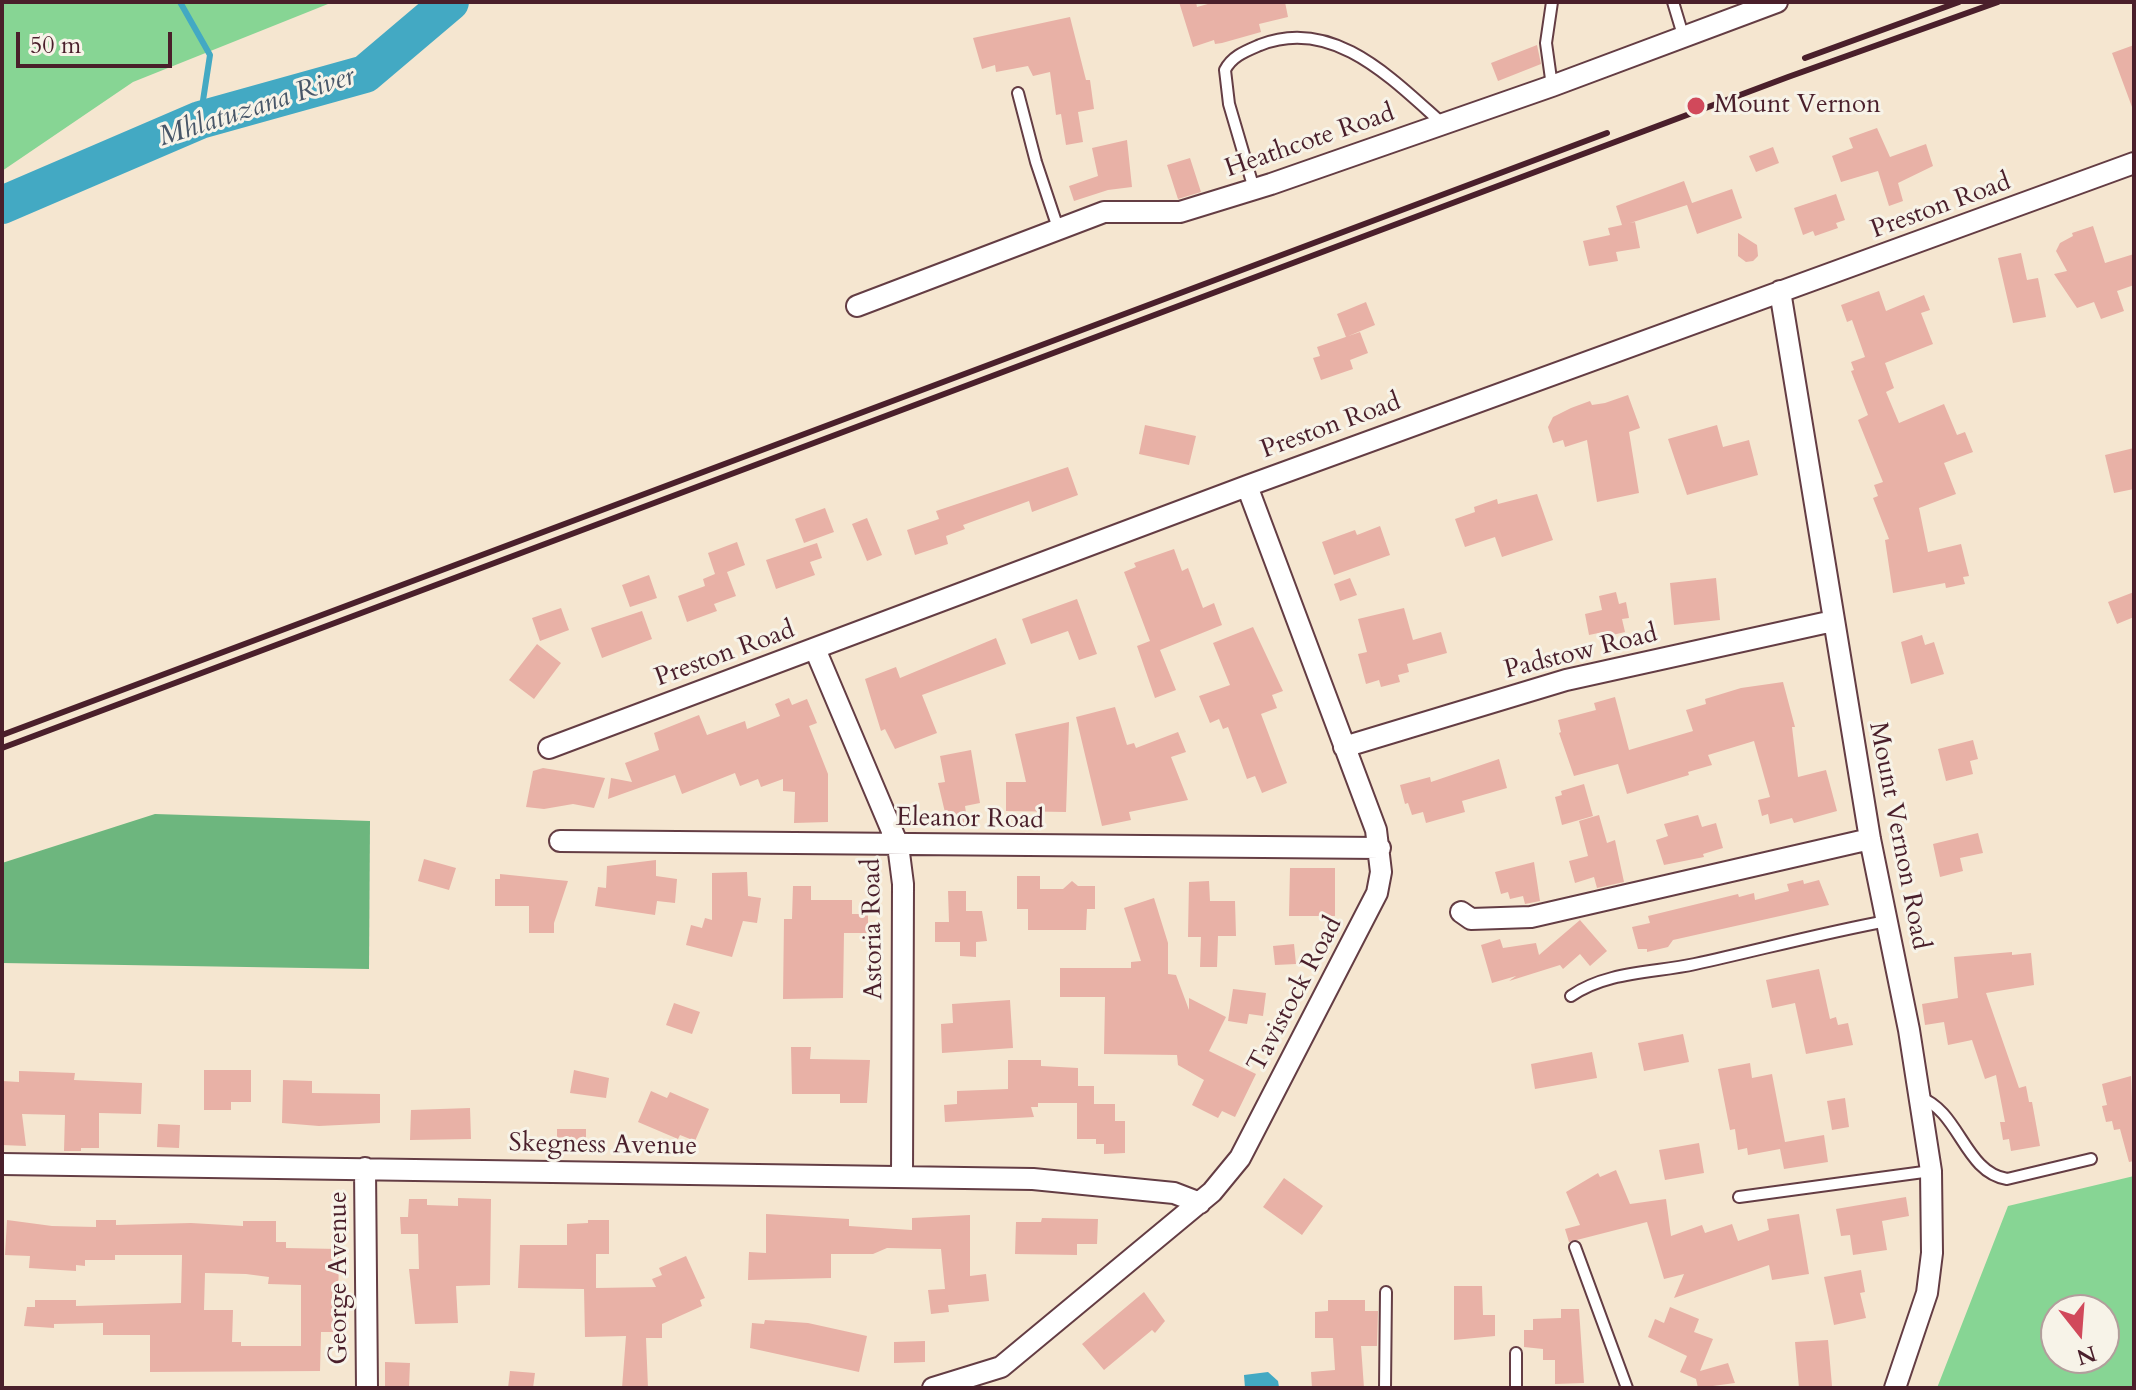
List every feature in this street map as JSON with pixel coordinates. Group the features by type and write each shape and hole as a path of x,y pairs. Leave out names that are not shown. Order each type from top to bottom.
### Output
{"street":[{"name":"Heathcote Road","path":"857,306 1058,228 1121,209 1180,212 1254,189 1552,86 1777,2"},
{"name":"Preston Road","path":"549,748 1247,486 2134,163"},
{"name":"Mount Vernon Road","path":"1780,291 1870,839 1931,1171 1932,1253 1927,1293 1895,1388"},
{"name":"Tavistock Road","path":"933,1388 1001,1367 1200,1203 1240,1158 1312,1014 1368,916 1381,872 1380,848 1247,486"},
{"name":"Padstow Road","path":"1344,747 1566,680 1833,621"},
{"name":"Astoria Road","path":"815,649 898,845 903,884 902,1177"},
{"path":"1461,912 1471,919 1531,917 1870,839"},
{"name":"Eleanor Road","path":"560,841 1380,848"},
{"name":"Skegness Avenue","path":"2,1164 1088,1182 1174,1193 1200,1203"},
{"name":"George Avenue","path":"365,1168 367,1388"}],"lane":[{"path":"1552,2 1546,29 1552,86"},
{"path":"1673,2 1683,35"},
{"path":"1254,189 1229,104 1225,70 1242,53 1264,43 1295,35 1341,45 1403,89 1443,124"},
{"path":"1018,93 1058,228"},
{"path":"1571,996 1595,983 1629,974 1696,964 1887,921"},
{"path":"1919,1097 1942,1109 1978,1162 1994,1177 2007,1179 2091,1159"},
{"path":"1739,1197 1931,1171"},
{"path":"1575,1247 1627,1388"},
{"path":"1385,1388 1386,1292"},
{"path":"1516,1353 1516,1388"}],"green space":[{"path":"2,2 333,2 133,82 2,171"},
{"path":"155,814 370,821 369,969 2,963 2,863"},
{"path":"2134,1176 2134,1388 1937,1388 2008,1206"}],"water":[{"path":"1268,1372 1278,1381 1279,1387 1245,1388 1244,1375"}],"building":[{"path":"1179,2 1196,2 1197,7 1215,2 1285,2 1288,17 1259,24 1261,32 1193,47"},
{"path":"1070,17 1086,80 1090,80 1094,109 1078,112 1083,142 1066,145 1061,114 1056,115 1050,72 1033,76 1028,66 996,72 995,65 982,69 973,38"},
{"path":"1537,45 1541,64 1498,81 1491,63"},
{"path":"2134,45 2134,107 2132,107 2112,53"},
{"path":"1877,128 1890,157 1926,144 1933,166 1898,183 1903,201 1889,206 1878,171 1841,182 1832,156 1853,148 1849,138"},
{"path":"1127,140 1132,187 1108,190 1074,201 1069,186 1098,176 1092,148"},
{"path":"1773,147 1779,163 1756,172 1749,156"},
{"path":"1190,158 1201,192 1178,199 1167,165"},
{"path":"1684,181 1692,203 1732,189 1742,218 1697,234 1687,205 1630,223 1635,222 1640,248 1616,252 1618,261 1589,266 1583,241 1610,235 1608,228 1622,225 1616,206"},
{"path":"1836,194 1845,220 1836,223 1838,228 1815,236 1813,231 1803,235 1794,208"},
{"path":"2093,226 2105,263 2134,254 2134,285 2117,291 2124,311 2101,319 2094,302 2077,308 2054,274 2067,271 2056,251 2060,243 2073,236 2072,233"},
{"path":"1738,233 1757,245 1758,256 1753,261 1746,262 1738,256"},
{"path":"2021,253 2027,280 2038,278 2046,317 2013,323 1998,258"},
{"path":"1879,291 1886,311 1924,295 1930,310 1921,313 1933,344 1885,363 1894,388 1886,392 1899,423 1944,404 1957,435 1965,432 1973,452 1944,463 1956,494 1919,508 1928,552 1961,544 1969,576 1963,577 1965,584 1946,588 1945,583 1893,593 1885,540 1889,539 1873,498 1878,496 1874,485 1883,482 1858,420 1868,415 1851,371 1854,370 1851,362 1865,357 1852,320 1847,322 1841,305"},
{"path":"1366,302 1375,325 1346,337 1337,314"},
{"path":"1360,332 1368,353 1350,360 1353,369 1321,380 1313,358 1320,356 1317,347"},
{"path":"1628,395 1640,428 1629,432 1639,493 1597,502 1587,440 1565,447 1563,440 1553,443 1548,427 1553,417 1571,408 1590,401 1592,405 1605,403"},
{"path":"1145,425 1196,436 1189,465 1139,454"},
{"path":"1717,425 1723,447 1749,440 1758,475 1687,495 1668,439"},
{"path":"2134,448 2134,489 2114,493 2105,455"},
{"path":"1068,467 1078,495 1032,512 1029,501 963,525 965,529 946,536 948,544 915,555 907,530 939,519 936,511"},
{"path":"1537,494 1553,540 1502,557 1495,537 1465,547 1455,519 1475,512 1474,507 1497,499 1498,504"},
{"path":"825,508 834,532 804,543 795,519"},
{"path":"867,518 882,555 867,561 852,524"},
{"path":"1380,526 1390,555 1334,575 1322,542 1355,530 1357,535"},
{"path":"737,542 745,565 727,572 736,596 714,604 717,611 687,622 678,596 705,586 703,579 715,574 708,553"},
{"path":"817,543 822,558 810,562 815,575 776,589 766,560"},
{"path":"1174,549 1182,571 1188,568 1203,608 1214,603 1222,625 1160,650 1176,690 1155,698 1137,646 1150,641 1124,572 1136,567 1134,563"},
{"path":"649,575 657,598 630,607 622,585"},
{"path":"1350,578 1357,595 1340,601 1334,584"},
{"path":"1716,578 1720,620 1674,625 1670,583"},
{"path":"1616,592 1619,604 1626,602 1629,618 1622,619 1625,632 1604,637 1603,632 1589,635 1585,614 1602,610 1599,596"},
{"path":"2134,592 2134,617 2117,624 2108,602"},
{"path":"1077,599 1097,654 1079,660 1068,631 1031,644 1022,619"},
{"path":"561,608 569,630 540,641 532,618"},
{"path":"1404,608 1413,640 1441,632 1447,653 1407,664 1409,672 1398,675 1400,682 1381,687 1379,680 1366,684 1358,654 1367,652 1358,619"},
{"path":"642,611 652,639 602,658 591,628"},
{"path":"1253,627 1283,691 1272,695 1277,708 1261,714 1287,783 1262,793 1255,776 1247,779 1228,727 1223,729 1219,719 1210,723 1199,696 1230,685 1213,643"},
{"path":"1922,635 1925,645 1934,642 1944,674 1911,684 1901,642"},
{"path":"996,638 1006,664 922,695 937,733 895,749 885,729 881,731 865,679 896,667 900,678"},
{"path":"537,644 561,663 534,699 509,680"},
{"path":"1783,682 1795,727 1792,727 1798,777 1826,770 1837,811 1794,823 1792,818 1770,824 1768,814 1762,816 1758,800 1770,797 1754,741 1708,755 1712,765 1688,772 1689,775 1627,794 1618,764 1574,776 1559,733 1558,720 1596,710 1594,703 1615,697 1629,750 1693,731 1686,710 1706,704 1705,699 1741,688"},
{"path":"789,698 792,705 807,699 817,723 809,726 828,774 828,822 794,823 795,792 783,791 783,779 761,787 758,779 740,786 735,773 682,794 675,775 608,799 611,778 632,782 625,763 659,750 654,733 699,715 707,735 745,721 747,729 780,716 775,704"},
{"path":"1115,707 1127,745 1134,743 1136,748 1178,732 1186,752 1171,757 1188,800 1129,812 1131,820 1102,826 1076,717"},
{"path":"1069,722 1066,812 1006,811 1006,782 1026,782 1015,734"},
{"path":"1973,740 1978,759 1970,761 1973,774 1946,781 1938,749"},
{"path":"971,750 980,803 965,806 968,825 948,825 938,783 945,782 940,756"},
{"path":"1499,759 1507,788 1462,801 1465,812 1426,823 1423,812 1412,815 1408,803 1405,804 1400,785 1430,777 1431,782"},
{"path":"543,768 605,778 594,808 573,804 544,809 526,807 533,771"},
{"path":"1584,784 1593,816 1562,825 1555,797 1562,795 1561,791"},
{"path":"1599,815 1607,843 1615,840 1624,882 1597,888 1594,877 1575,883 1569,861 1588,856 1579,821"},
{"path":"1698,815 1702,827 1716,823 1723,848 1703,854 1704,857 1664,865 1656,840 1668,836 1664,824"},
{"path":"1978,833 1983,853 1960,858 1963,871 1940,877 1933,844"},
{"path":"424,859 456,868 449,890 418,881"},
{"path":"656,860 656,876 677,879 675,903 657,901 655,915 595,906 598,887 606,888 607,866"},
{"path":"1534,862 1540,901 1525,904 1523,896 1510,899 1508,892 1501,894 1495,872"},
{"path":"1290,868 1335,868 1335,916 1289,916"},
{"path":"747,872 748,896 761,898 757,923 743,921 732,957 686,945 691,925 702,928 705,918 712,920 712,873"},
{"path":"500,874 568,881 554,923 554,933 529,933 529,906 495,906 495,879 500,879"},
{"path":"1017,876 1040,876 1040,889 1063,889 1072,881 1078,886 1095,886 1095,909 1087,909 1086,930 1028,930 1028,909 1017,909"},
{"path":"1803,880 1804,884 1819,880 1829,905 1673,940 1668,947 1647,952 1647,949 1638,949 1632,927 1650,923 1648,916 1738,894 1739,897 1754,893 1755,900 1789,891 1787,884"},
{"path":"1209,881 1210,901 1235,901 1236,936 1218,936 1217,967 1200,967 1201,937 1188,937 1189,882"},
{"path":"793,886 811,886 811,900 852,900 852,914 868,914 868,933 844,933 843,998 783,999 784,919 792,919"},
{"path":"948,891 966,891 966,911 982,911 987,941 976,942 976,957 960,956 960,942 935,942 935,922 949,922"},
{"path":"1154,898 1168,943 1168,974 1176,975 1189,1010 1189,998 1226,1017 1209,1051 1256,1074 1235,1117 1222,1111 1218,1118 1192,1105 1204,1080 1178,1065 1177,1055 1104,1054 1105,997 1060,997 1060,968 1131,968 1131,962 1141,961 1124,908"},
{"path":"1580,920 1607,951 1590,966 1580,954 1563,969 1560,965 1509,981 1516,976 1492,983 1481,945 1500,939 1503,948 1536,943 1539,955"},
{"path":"1294,944 1296,964 1275,965 1273,946"},
{"path":"2012,952 2012,955 2031,953 2034,985 1986,993 2019,1088 2026,1086 2029,1102 2032,1102 2040,1146 2011,1151 2009,1139 2003,1140 2000,1122 2005,1122 1996,1075 1985,1079 1972,1040 1948,1045 1944,1022 1925,1025 1922,1004 1958,998 1954,957"},
{"path":"1819,969 1830,1019 1836,1017 1838,1025 1848,1023 1853,1045 1806,1054 1795,1003 1772,1008 1766,980"},
{"path":"1233,989 1266,993 1263,1016 1249,1014 1247,1024 1228,1021"},
{"path":"1010,1000 1013,1048 942,1053 941,1024 953,1023 952,1004"},
{"path":"674,1003 700,1012 692,1034 666,1025"},
{"path":"1683,1034 1689,1062 1644,1071 1638,1043"},
{"path":"791,1047 811,1047 810,1059 870,1060 867,1103 840,1103 840,1094 792,1094"},
{"path":"1592,1052 1597,1078 1535,1089 1531,1064"},
{"path":"1008,1060 1041,1060 1041,1066 1078,1068 1078,1086 1094,1086 1094,1104 1115,1104 1115,1121 1125,1121 1125,1153 1104,1154 1104,1144 1096,1144 1096,1139 1077,1139 1077,1103 1038,1103 1038,1107 1031,1107 1034,1117 945,1122 944,1105 957,1104 957,1091 1008,1089"},
{"path":"1750,1063 1752,1078 1772,1074 1785,1142 1824,1135 1828,1162 1784,1169 1780,1149 1748,1155 1747,1148 1738,1150 1735,1129 1730,1130 1718,1069"},
{"path":"204,1070 251,1070 251,1102 231,1102 231,1110 204,1110"},
{"path":"574,1070 609,1078 606,1098 570,1093"},
{"path":"19,1071 75,1073 74,1080 142,1083 141,1114 99,1113 99,1148 64,1151 65,1115 22,1114 26,1146 2,1145 2,1081 19,1082"},
{"path":"2131,1076 2134,1161 2129,1162 2120,1129 2114,1130 2112,1121 2106,1122 2102,1106 2107,1105 2102,1084"},
{"path":"283,1080 312,1081 312,1093 380,1094 380,1123 319,1126 282,1123"},
{"path":"651,1091 667,1098 670,1092 709,1109 695,1141 680,1135 678,1139 638,1122"},
{"path":"1845,1098 1849,1127 1832,1130 1827,1101"},
{"path":"470,1108 471,1139 410,1140 411,1110"},
{"path":"158,1124 180,1125 179,1148 157,1147"},
{"path":"557,1129 586,1129 586,1154 557,1154"},
{"path":"1699,1143 1704,1173 1665,1180 1659,1150"},
{"path":"1616,1170 1630,1204 1666,1199 1671,1236 1702,1225 1705,1233 1732,1224 1738,1241 1769,1230 1767,1219 1799,1214 1809,1274 1772,1280 1769,1265 1674,1298 1684,1274 1664,1279 1647,1222 1569,1242 1565,1229 1580,1225 1566,1192 1598,1173 1600,1177"},
{"path":"1284,1178 1323,1206 1302,1235 1263,1207"},
{"path":"1906,1197 1909,1216 1882,1221 1887,1250 1853,1255 1850,1235 1841,1236 1836,1209"},
{"path":"458,1198 491,1199 490,1285 456,1286 458,1323 415,1324 409,1269 419,1269 418,1234 401,1234 400,1217 408,1217 409,1199 427,1199 427,1205 458,1206"},
{"path":"766,1214 849,1219 849,1226 912,1230 912,1218 970,1215 970,1276 986,1274 989,1301 948,1305 949,1312 931,1314 928,1290 945,1289 941,1249 887,1248 873,1254 831,1254 831,1278 748,1280 749,1252 766,1253"},
{"path":"1042,1218 1098,1219 1097,1244 1077,1244 1077,1255 1015,1254 1016,1222 1041,1222"},
{"path":"7,1220 52,1226 96,1227 96,1220 116,1220 116,1225 191,1223 243,1226 243,1221 276,1221 276,1242 286,1242 286,1248 339,1249 338,1311 333,1312 333,1332 321,1332 320,1371 150,1372 150,1335 103,1335 103,1323 54,1324 54,1328 24,1326 27,1307 35,1307 35,1300 76,1300 76,1306 181,1303 182,1255 115,1255 115,1260 85,1260 85,1266 76,1265 76,1271 29,1268 30,1256 5,1255","holes":["205,1273 269,1277 268,1284 301,1285 301,1346 241,1346 241,1342 232,1342 233,1310 204,1310"]},
{"path":"588,1220 609,1220 609,1254 596,1254 596,1288 656,1287 652,1279 662,1275 659,1268 686,1256 705,1298 700,1300 702,1306 662,1324 662,1338 646,1338 648,1388 622,1388 626,1336 585,1337 584,1289 518,1288 520,1245 567,1245 567,1224 588,1223"},
{"path":"1861,1270 1865,1292 1860,1293 1866,1318 1834,1325 1824,1277"},
{"path":"1454,1286 1482,1286 1483,1315 1495,1315 1495,1336 1454,1340"},
{"path":"1144,1292 1165,1321 1155,1333 1152,1330 1104,1370 1082,1344"},
{"path":"1328,1300 1365,1300 1365,1311 1378,1311 1377,1346 1361,1346 1364,1388 1312,1388 1311,1372 1335,1370 1333,1338 1315,1338 1315,1312 1328,1311"},
{"path":"1670,1307 1699,1319 1694,1332 1713,1339 1700,1371 1728,1363 1735,1383 1698,1388 1696,1379 1680,1372 1687,1356 1648,1337 1655,1319 1664,1323"},
{"path":"1561,1309 1579,1309 1584,1383 1555,1384 1555,1360 1543,1360 1543,1349 1524,1347 1524,1330 1533,1330 1533,1319 1561,1318"},
{"path":"765,1320 808,1323 867,1336 859,1372 750,1348 752,1323 764,1324"},
{"path":"1828,1340 1832,1386 1799,1388 1795,1342"},
{"path":"925,1341 925,1362 894,1363 894,1342"},
{"path":"385,1362 410,1363 409,1388 385,1388"},
{"path":"510,1371 535,1373 533,1388 508,1388"}],"waterway":[{"path":"180,2 210,55 200,120"},
{"name":"Mhlatuzana River","path":"2,205 200,120 365,74 450,2"}],"railway":[{"path":"1805,58 1959,2"},
{"path":"2,748 1788,77 1998,2"},
{"path":"2,735 1607,133"}],"place":[{"name":"Mount Vernon","path":"1696,106"}]}
